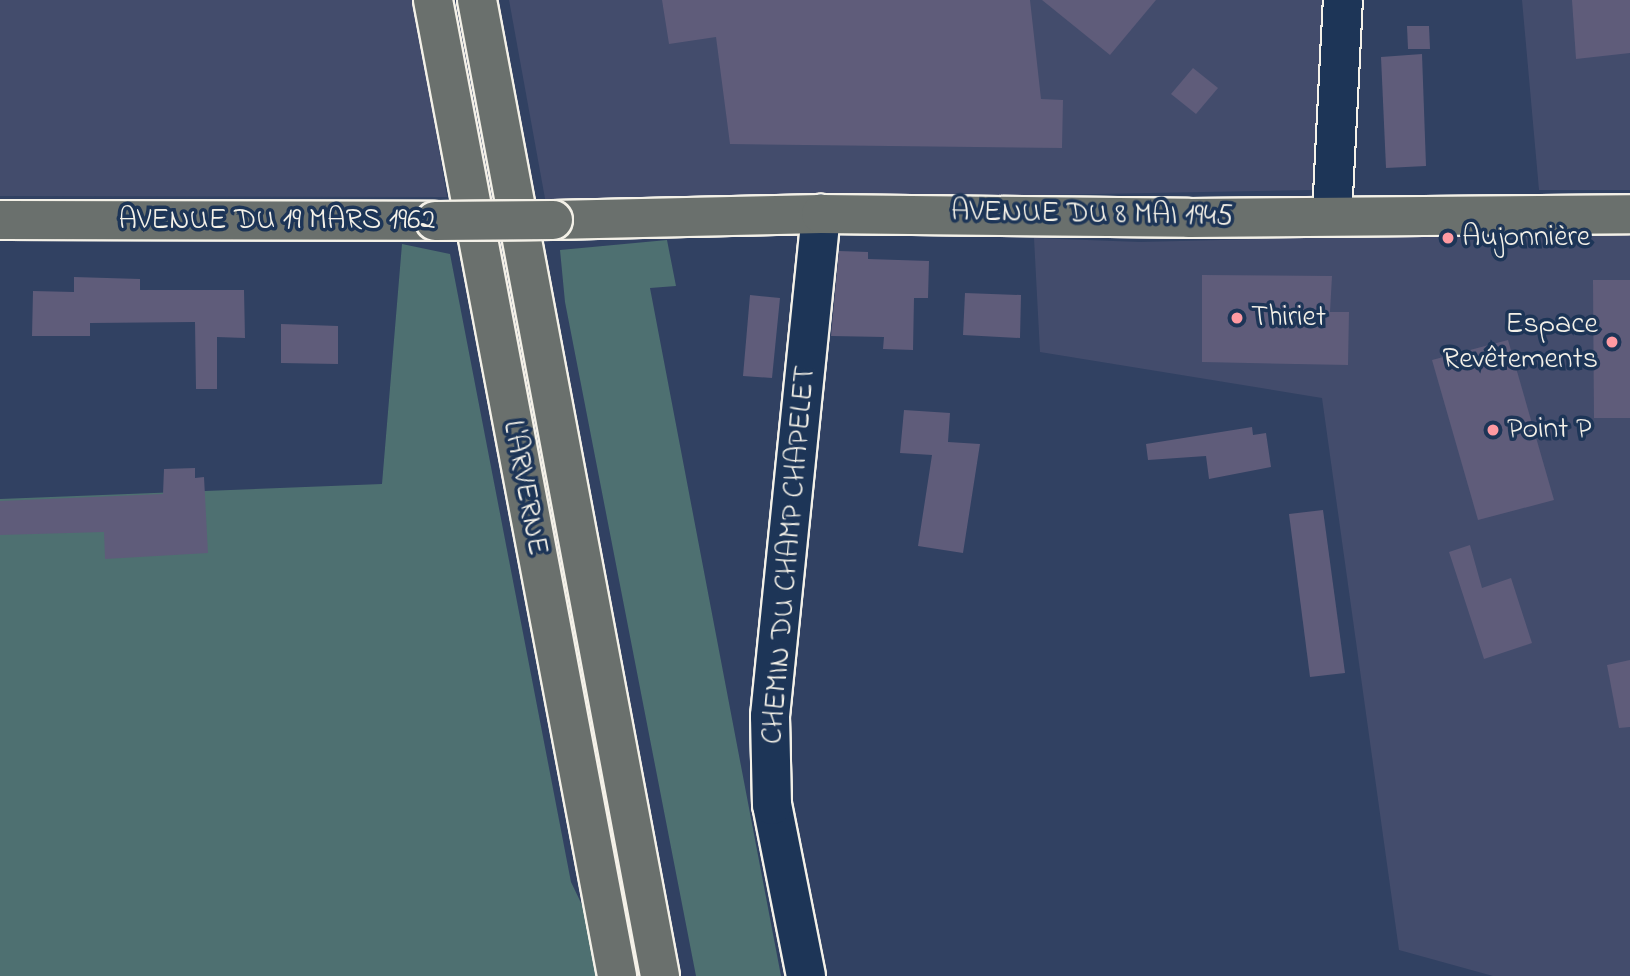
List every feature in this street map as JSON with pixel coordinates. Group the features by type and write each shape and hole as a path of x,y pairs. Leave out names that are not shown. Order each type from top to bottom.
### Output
{"main road":[{"name":"L'ARVERNE","path":"433,0 617,976"},
{"name":"L'ARVERNE","path":"477,0 660,976"},
{"name":"AVENUE DU 8 MAI 1945","path":"553,220 821,214 1630,214"},
{"name":"AVENUE DU 19 MARS 1962","path":"0,220 553,220"}],"street":[{"path":"1332,215 1343,0"},
{"name":"CHEMIN DU CHAMP CHAPELET","path":"806,976 772,805 770,716 821,214"}],"shaded area":[{"path":"0,0 414,0 447,197 0,196"},
{"path":"509,0 1324,0 1313,190 546,204"},
{"path":"1522,0 1630,0 1630,190 1539,190"},
{"path":"1630,230 1630,976 1493,976 1399,950 1322,398 1040,352 1034,238 1140,242"}],"green space":[{"path":"667,240 676,286 650,288 781,976 696,976 565,302 560,250"},
{"path":"402,244 450,254 571,882 616,976 0,976 0,499 382,484"}],"building":[{"path":"662,0 1030,0 1041,99 1063,100 1062,148 730,144 716,37 669,44"},
{"path":"1042,0 1156,0 1110,55"},
{"path":"1572,0 1630,0 1630,53 1576,59"},
{"path":"1407,26 1429,26 1430,49 1408,49"},
{"path":"1422,54 1426,166 1386,168 1381,57"},
{"path":"1193,68 1218,88 1196,114 1171,94"},
{"path":"839,251 868,252 868,259 929,261 928,298 914,298 913,350 883,349 884,337 831,336"},
{"path":"1202,275 1332,276 1330,312 1349,312 1348,365 1202,362"},
{"path":"74,277 140,279 140,290 244,290 245,338 217,337 217,389 196,389 195,322 90,323 90,336 32,336 33,291 74,292"},
{"name":"Espace Revêtements","path":"1593,280 1630,280 1630,418 1594,418"},
{"path":"965,293 1021,295 1020,338 963,335"},
{"path":"750,295 780,298 772,378 743,376"},
{"path":"281,324 338,326 338,364 281,363"},
{"name":"Point P","path":"1508,340 1554,500 1478,520 1432,360"},
{"path":"904,410 950,413 948,442 980,444 963,553 918,546 932,455 900,453"},
{"path":"1252,427 1253,435 1266,433 1271,467 1209,479 1206,456 1148,460 1146,444"},
{"path":"195,468 195,478 204,477 208,553 105,559 104,532 0,535 0,501 163,494 164,469"},
{"path":"1323,510 1345,673 1310,677 1289,514"},
{"path":"1470,545 1482,588 1511,578 1532,643 1484,659 1449,552"},
{"path":"1630,660 1630,727 1619,728 1607,665"}],"place":[{"name":"Aujonnière","path":"1448,238"},
{"name":"Thiriet","path":"1237,318"},
{"name":"Espace Revêtements","path":"1612,342"},
{"name":"Point P","path":"1493,430"}]}
